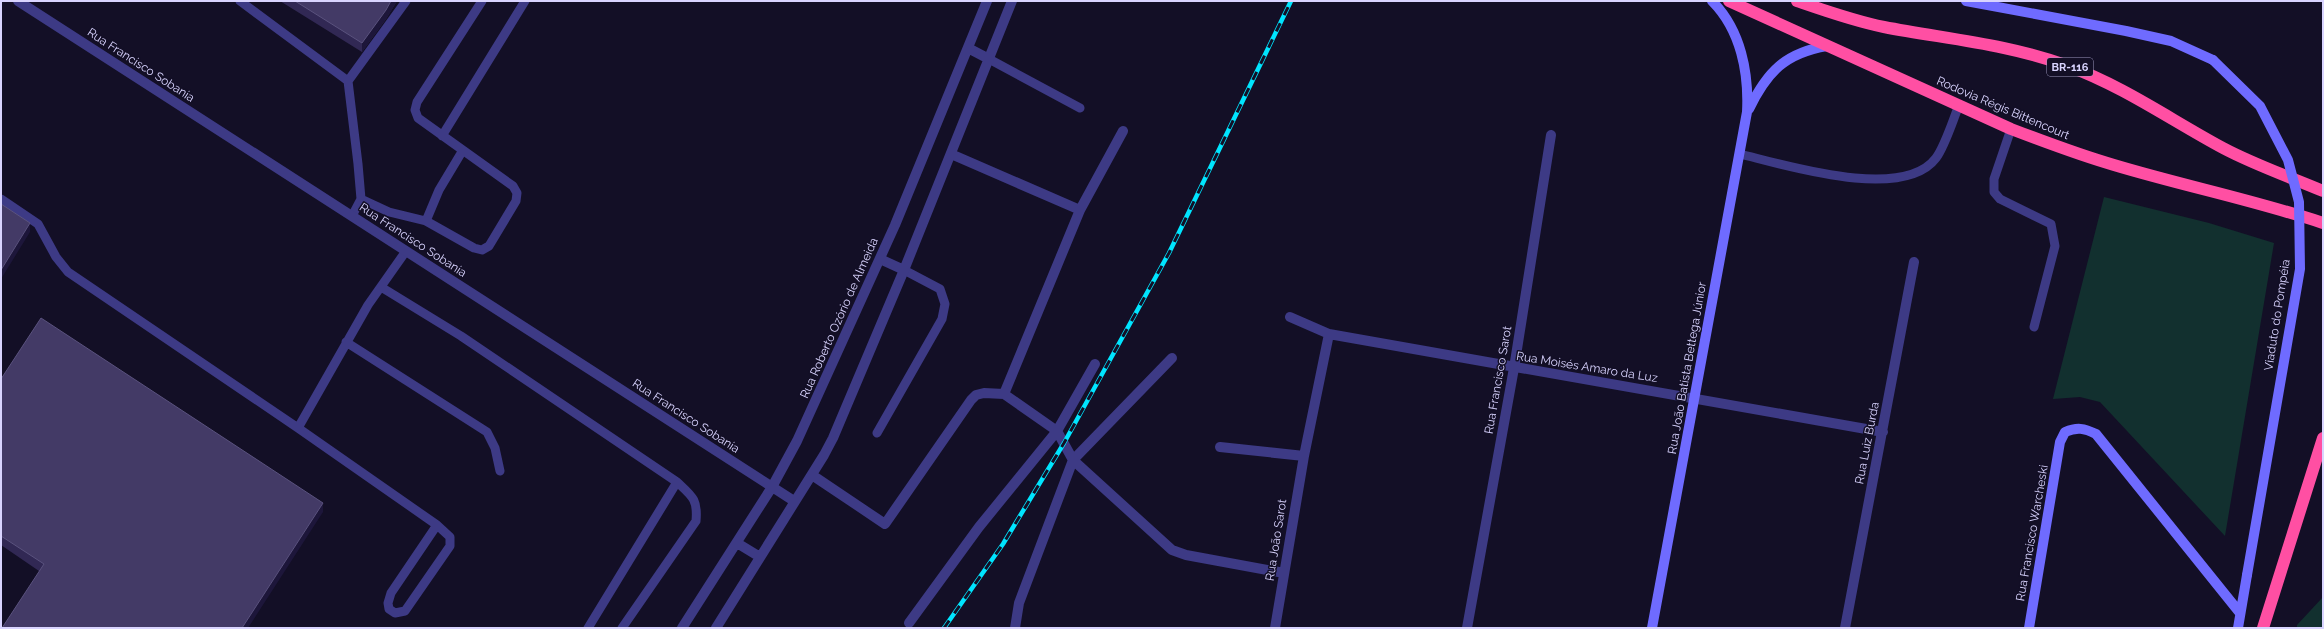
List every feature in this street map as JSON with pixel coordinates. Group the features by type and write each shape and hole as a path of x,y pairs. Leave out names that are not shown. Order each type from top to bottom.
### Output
{"highway":[{"name":"Rodovia Régis Bittencourt","path":"1729,1 2011,129 2113,165 2224,193 2323,223"},
{"name":"BR-116","path":"1797,1 1868,23 1998,46 2035,55 2069,66 2138,99 2223,148 2323,190"},
{"path":"2263,628 2323,438"}],"main road":[{"name":"Rua João Batista Bettega Júnior","path":"1652,628 1747,112 1747,73 1742,54 1726,18 1712,1"},
{"name":"Viaduto do Pompéia","path":"1966,1 2171,41 2213,60 2260,106 2288,160 2299,202 2300,269 2238,628"},
{"name":"Rua João Batista Bettega Júnior","path":"1747,112 1762,84 1777,67 1797,54 1827,46"},
{"name":"Rua Francisco Warcheski","path":"2028,628 2060,442 2065,432 2075,428 2086,429 2096,434 2240,613"}],"street":[{"name":"Rua Francisco Sobania","path":"18,1 794,501"},
{"name":"Rua Roberto Ozório de Almeida","path":"682,628 772,487 797,441 880,259 987,1"},
{"path":"716,628 794,501 812,475 833,438 904,270 1012,1"},
{"path":"968,48 989,59"},
{"path":"1004,394 1080,210 1123,131"},
{"name":"Rua Francisco Sarot","path":"1467,628 1514,368 1551,135"},
{"path":"951,154 1080,210"},
{"path":"880,259 904,270"},
{"name":"Rua Luiz Burda","path":"1845,628 1914,262"},
{"name":"Rua Moisés Amaro da Luz","path":"1290,317 1329,334 1514,368 1695,398 1883,432"},
{"name":"Rua João Sarot","path":"1275,628 1304,456 1329,334"},
{"path":"1015,628 1018,603 1073,460 1172,358"},
{"path":"909,623 980,527 1057,431 1095,364"},
{"path":"812,475 885,524 971,400 976,395 984,393 1004,394 1057,431 1073,460 1172,550 1186,555 1284,573"},
{"path":"1220,446 1304,456"},
{"path":"737,543 760,557"}],"lane":[{"path":"240,1 348,80"},
{"path":"352,216 361,199 348,80 406,1"},
{"path":"361,199 389,212 426,221 455,238 482,250 489,246 516,201 517,193 513,186 418,118 416,110 417,102 482,1"},
{"path":"442,136 525,1"},
{"path":"989,59 1080,108"},
{"path":"1740,154 1851,178 1874,181 1898,178 1924,170 1936,158 1959,105"},
{"path":"2011,129 1994,179 1994,192 2000,199 2051,224 2054,234 2055,246 2034,327"},
{"path":"426,221 439,190 463,150"},
{"path":"1,199 38,224 56,257 68,272 298,428 437,525 450,537 450,546 405,611 395,613 389,609 388,603 391,594 437,525"},
{"path":"298,428 346,342 406,251"},
{"path":"877,433 942,319 945,304 940,290 904,270"},
{"path":"381,287 461,336 677,482 695,499 697,509 696,521 622,628"},
{"path":"346,342 487,432 495,448 500,471"},
{"path":"588,628 677,482"}],"green space":[{"path":"2104,197 2209,223 2274,243 2225,536 2100,402 2080,397 2053,399"},
{"path":"2323,597 2323,628 2297,628 2297,625"}],"building":[{"path":"295,1 391,1 362,43"},
{"path":"1,204 30,223 1,270"},
{"path":"41,318 323,503 242,628 2,628 44,564 1,536 1,379"}],"railway":[{"path":"944,628 1003,544 1064,443 1169,253 1291,1"}]}
